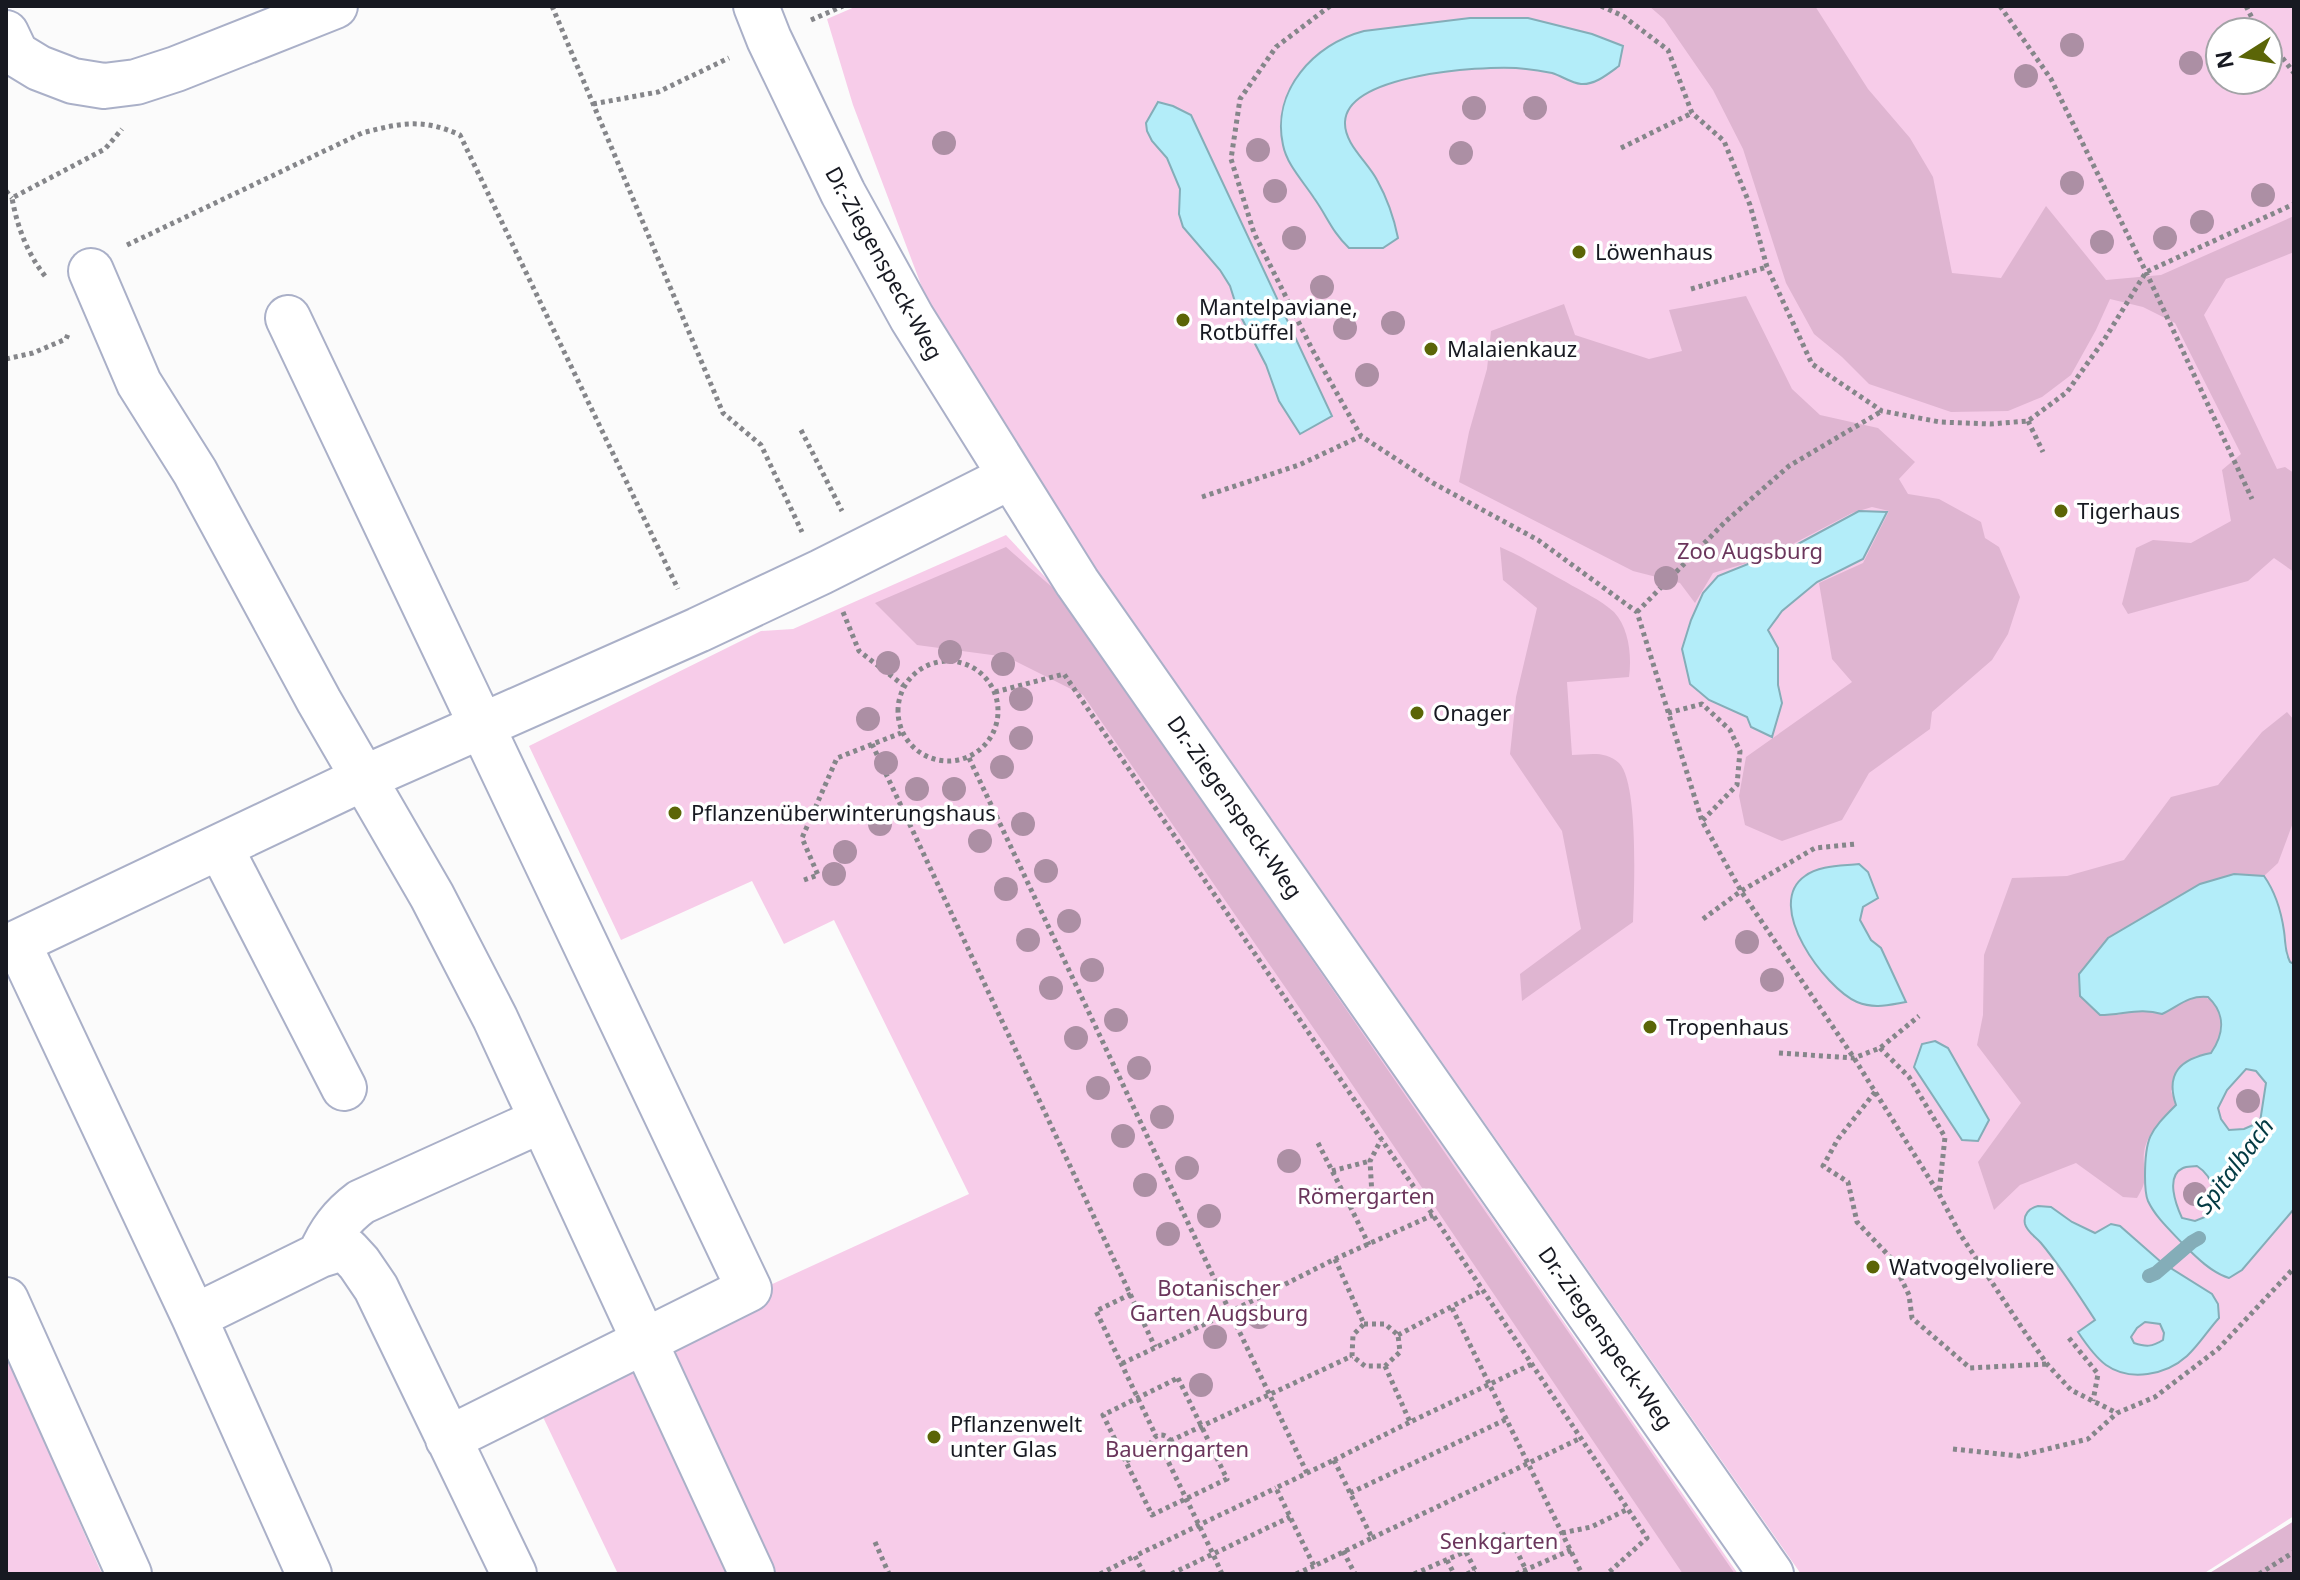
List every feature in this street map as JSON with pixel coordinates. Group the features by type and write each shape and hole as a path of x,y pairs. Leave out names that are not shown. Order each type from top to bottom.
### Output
{"lane":[{"path":"6,33 16,54 39,68 73,81 104,86 136,82 176,69 335,6"},
{"name":"Dr.-Ziegenspeck-Weg","path":"763,22 843,193 912,318 1077,582 1771,1574"},
{"path":"91,271 139,383 195,472 312,688 432,896 495,1018 752,1574"},
{"path":"288,318 749,1289 448,1439"},
{"path":"309,1574 194,1317 12,946 364,778 698,630 1010,477"},
{"path":"220,847 344,1088"},
{"path":"320,1255 342,1216 361,1202 542,1120"},
{"path":"194,1317 320,1255 336,1250 348,1251 376,1288 514,1574"},
{"path":"6,1300 129,1574"}],"path":[{"path":"544,6 553,8 723,413 761,445 859,651 903,685"},
{"path":"1330,6 1276,47 1240,99 1231,159 1254,233 1312,349 1361,436 1433,483 1538,540 1637,612 1702,821 1741,891 1854,1058 1939,1194 1960,1234 2047,1364 2071,1390 2117,1413"},
{"path":"1601,6 1623,16 1668,50 1692,113 1724,141 1750,205 1767,267 1812,364 1882,411 1940,422 1990,424 2028,421 2067,392 2146,272 2294,204"},
{"path":"2000,6 2051,79 2252,499"},
{"path":"593,104 658,92 763,22"},
{"path":"1621,148 1692,113"},
{"path":"12,198 105,149 122,129 124,117"},
{"path":"91,271 118,250 362,133 400,123 422,123 446,128 460,135 698,630"},
{"path":"6,191 12,198 18,228 47,278"},
{"path":"1691,289 1767,267"},
{"path":"6,359 33,353 66,339 75,321"},
{"path":"1637,612 1726,521 1789,466 1882,411"},
{"path":"2028,421 2043,452"},
{"path":"801,430 861,552"},
{"path":"1202,497 1299,465 1361,436"},
{"path":"950,660 972,666 985,677 995,692 999,717 990,740 969,758 943,762 915,750 901,733 896,712 903,685 913,673 934,661 950,660"},
{"path":"995,692 1064,674 1433,1215 1647,1538 1607,1574"},
{"path":"1668,713 1702,704 1730,730 1740,751 1737,785 1702,821"},
{"path":"804,880 818,875 802,838 837,758 901,733"},
{"path":"872,744 1155,1347"},
{"path":"969,758 1307,1473"},
{"path":"1703,919 1741,891 1815,848 1856,844"},
{"path":"1779,1053 1854,1058 1880,1048 1919,1016"},
{"path":"1880,1048 1909,1077 1945,1137 1939,1194"},
{"path":"1875,1092 1838,1139 1823,1166 1848,1182 1857,1222 1891,1258 1909,1295 1912,1318 1970,1368 2047,1364"},
{"path":"1350,1206 1372,1195 1370,1161 1381,1140"},
{"path":"1318,1143 1369,1245"},
{"path":"1332,1171 1370,1161"},
{"path":"1121,1364 1335,1259 1433,1215"},
{"path":"1335,1259 1364,1324"},
{"path":"1982,1268 2023,1274"},
{"path":"1953,1449 2019,1456 2088,1439 2117,1413 2155,1397 2218,1349 2294,1268"},
{"path":"1398,1335 1483,1290"},
{"path":"1131,1294 1096,1311 1156,1436"},
{"path":"1452,1308 1582,1574"},
{"path":"1364,1324 1385,1324 1398,1335 1400,1352 1385,1366 1365,1366 1352,1356 1353,1335 1364,1324"},
{"path":"2069,1338 2098,1374 2093,1401"},
{"path":"1170,1441 1352,1356"},
{"path":"1100,1574 1532,1364"},
{"path":"1385,1366 1410,1422"},
{"path":"1178,1378 1227,1479 1152,1515 1103,1415 1137,1398 1178,1378"},
{"path":"1350,1493 1507,1419"},
{"path":"1151,1449 1152,1440 1164,1435 1170,1441 1170,1449 1165,1455"},
{"path":"1296,1574 1581,1438"},
{"path":"1126,1461 1151,1449"},
{"path":"1151,1449 1157,1455 1165,1455"},
{"path":"1165,1455 1222,1574"},
{"path":"1334,1460 1372,1538"},
{"path":"1276,1488 1314,1566"},
{"path":"1562,1533 1591,1527 1628,1509"},
{"path":"1171,1574 1290,1517"},
{"path":"1414,1574 1508,1533 1525,1572"},
{"path":"875,1542 889,1574"},
{"path":"1516,1574 1571,1550"},
{"path":"1343,1551 1355,1574"},
{"path":"1466,1552 1476,1572 1467,1574"},
{"path":"2259,1574 2294,1552"},
{"path":"1135,1556 1144,1574"},
{"path":"1447,1560 1454,1574"},
{"path":"1430,1567 1433,1574"}],"green space":[{"name":"Zoo Augsburg","path":"857,6 2294,6 2294,1516 2203,1574 1801,1574 1095,567 934,319 853,105 827,19"},
{"path":"1649,6 1815,6 1868,89 1910,138 1933,177 1952,273 2001,278 2046,206 2106,280 2161,275 2294,216 2294,252 2226,279 2204,315 2277,469 2285,467 2294,473 2294,572 2274,558 2248,581 2128,614 2122,604 2136,548 2153,540 2191,543 2231,521 2222,470 2241,454 2175,323 2143,307 2110,299 2071,375 2042,397 2008,411 1951,412 1869,384 1814,334 1786,283 1743,149 1713,90 1664,19"},
{"path":"1746,296 1792,389 1820,415 1878,428 1915,462 1899,479 1908,494 1939,499 1981,522 1985,538 1999,547 2020,597 2008,634 1992,660 1932,712 1930,729 1869,773 1842,820 1782,841 1745,825 1739,796 1746,757 1852,682 1832,659 1819,583 1863,563 1889,511 1872,507 1852,513 1768,557 1713,573 1695,603 1680,583 1633,571 1459,482 1487,369 1491,331 1564,304 1575,335 1649,359 1682,351 1669,310"},
{"name":"Botanischer Garten Augsburg","path":"1006,535 1061,594 1738,1574 618,1574 532,1394 969,1194 834,920 784,944 752,881 621,940 529,746 761,631 793,629"},
{"path":"1006,547 1060,594 1735,1574 1683,1574 1339,1065 1083,695 1007,657 917,645 875,603"},
{"path":"1500,547 1591,596 1614,612 1626,634 1630,660 1629,677 1567,682 1572,755 1596,754 1614,759 1625,774 1630,792 1634,839 1633,922 1522,1001 1520,974 1581,929 1562,831 1510,754 1516,697 1537,608 1503,580"},
{"path":"2287,712 2294,720 2294,820 2278,863 2264,876 2234,874 2117,1015 2148,1009 2170,1009 2189,998 2201,996 2216,1007 2222,1025 2221,1037 2211,1053 2196,1056 2171,1091 2176,1105 2147,1141 2145,1178 2137,1198 2123,1197 2076,1163 2020,1185 1994,1210 1978,1162 2021,1103 1977,1045 1983,1015 1984,955 2012,878 2067,876 2124,860 2171,797 2218,785 2262,732"},
{"path":"6,1354 102,1574 6,1574"},
{"path":"2294,1521 2294,1574 2208,1574"}],"water":[{"path":"1470,18 1528,18 1592,34 1623,46 1619,66 1586,84 1552,73 1499,68 1418,76 1368,93 1351,106 1345,122 1346,130 1352,145 1381,187 1398,238 1383,248 1349,248 1334,230 1285,152 1281,125 1290,89 1313,59 1346,37 1364,31"},
{"path":"1158,102 1191,115 1332,416 1300,434 1279,401 1266,365 1238,311 1230,286 1183,227 1179,214 1180,189 1167,158 1147,131 1146,123"},
{"path":"1859,511 1887,512 1863,559 1817,582 1782,611 1768,630 1778,648 1778,685 1782,703 1772,737 1751,727 1747,717 1709,700 1690,684 1682,649 1691,620 1703,593 1718,576 1772,558"},
{"path":"1859,864 1868,872 1878,898 1863,907 1860,920 1871,940 1881,948 1906,1002 1869,1005 1844,994 1815,964 1795,925 1791,906 1794,889 1805,876 1824,868"},
{"path":"2234,874 2264,876 2277,902 2287,954 2294,964 2294,1209 2242,1270 2229,1278 2205,1264 2164,1224 2148,1201 2145,1186 2150,1136 2176,1105 2174,1076 2191,1059 2211,1053 2221,1031 2218,1010 2208,997 2201,997 2189,999 2162,1014 2139,1011 2100,1015 2080,996 2079,974 2108,938 2200,884","holes":["2246,1069 2256,1071 2266,1083 2260,1122 2244,1129 2229,1130 2218,1108 2227,1090","2197,1166 2208,1176 2212,1196 2205,1217 2195,1221 2182,1218 2173,1184 2178,1172 2185,1167"]},
{"path":"1935,1041 1948,1048 1989,1120 1978,1141 1962,1140 1914,1067 1922,1044"},
{"path":"2038,1206 2051,1207 2095,1233 2111,1224 2120,1226 2161,1262 2212,1294 2218,1304 2219,1318 2191,1352 2169,1368 2137,1375 2106,1365 2078,1332 2095,1320 2041,1243 2026,1227 2026,1215","holes":["2145,1322 2160,1324 2163,1340 2149,1346 2134,1343 2131,1337"]}],"waterway":[{"name":"Spitalbach","path":"2149,1276 2199,1238"}],"place":[{"name":"Löwenhaus","path":"1579,252"},
{"name":"Mantelpaviane, Rotbüffel","path":"1183,320"},
{"name":"Malaienkauz","path":"1431,349"},
{"name":"Tigerhaus","path":"2061,511"},
{"name":"Onager","path":"1417,713"},
{"name":"Pflanzenüberwinterungshaus","path":"675,813"},
{"name":"Tropenhaus","path":"1650,1027"},
{"name":"Watvogelvoliere","path":"1873,1267"},
{"name":"Pflanzenwelt unter Glas","path":"934,1437"}],"park label":[{"name":"Römergarten","path":"1366,1196"},
{"name":"Bauerngarten","path":"1177,1449"},
{"name":"Senkgarten","path":"1499,1541"}]}
